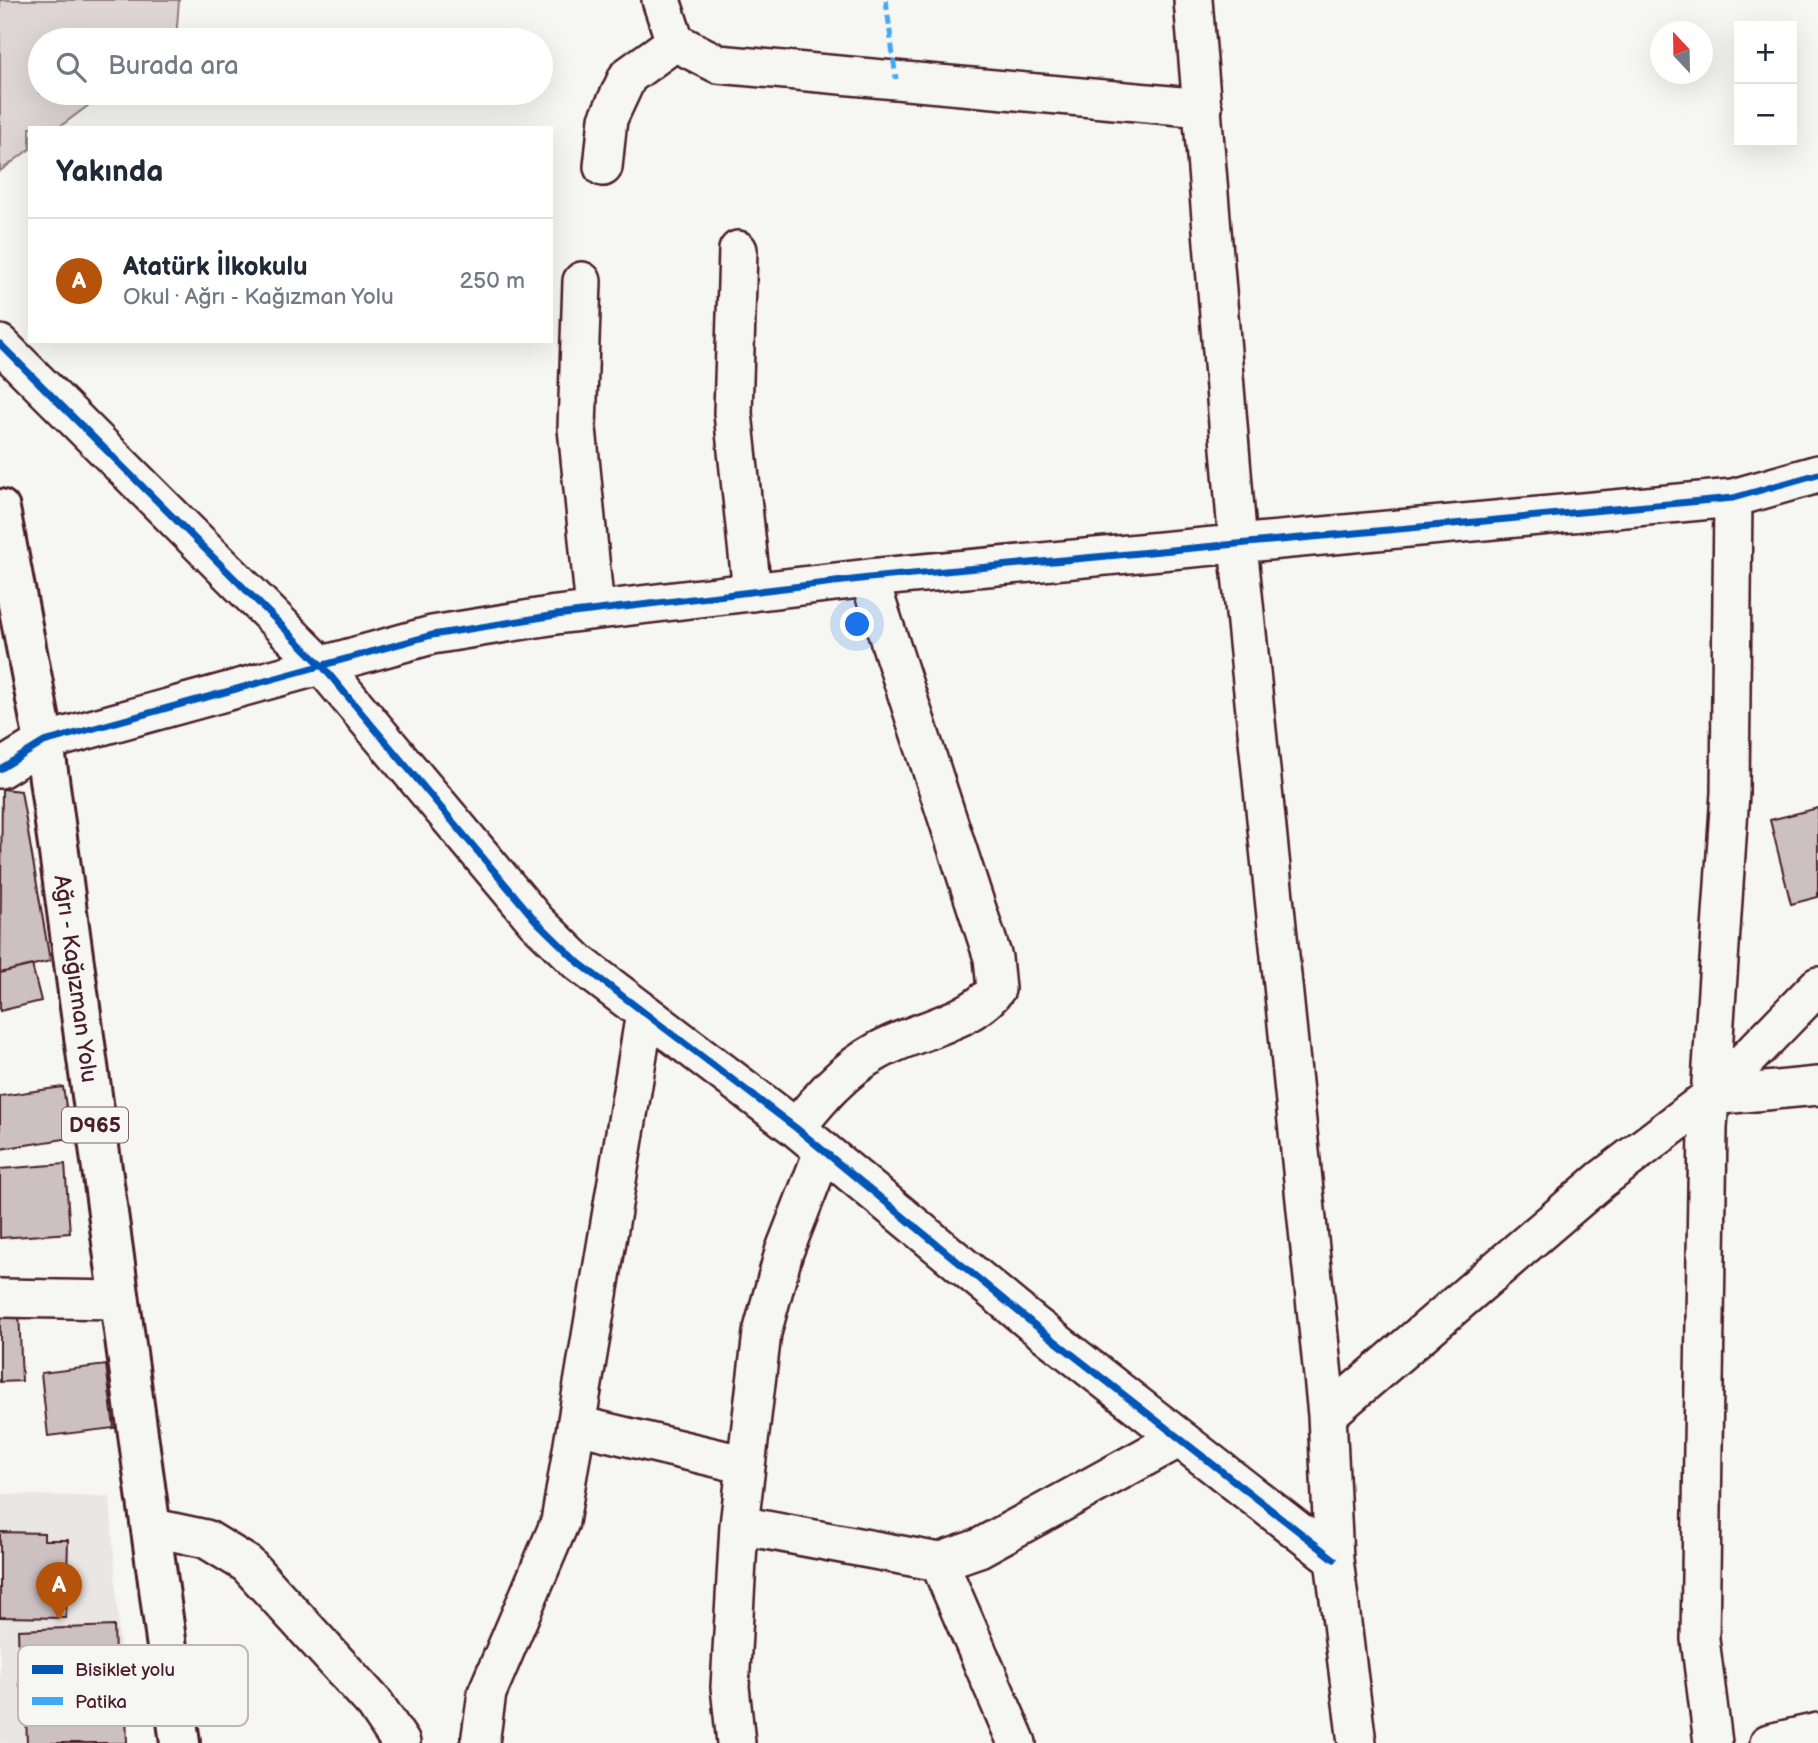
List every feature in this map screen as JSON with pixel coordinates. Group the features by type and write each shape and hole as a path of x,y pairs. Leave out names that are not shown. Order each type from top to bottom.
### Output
{"main road":[{"name":"Ağrı - Kağızman Yolu","path":"0,509 44,742 166,1645"}],"street":[{"path":"661,0 675,42 718,64 1203,108"},
{"path":"1193,0 1238,545 1327,1415 1334,1559 1357,1743"},
{"path":"603,167 608,119 628,76 675,42"},
{"path":"738,250 733,413 752,592"},
{"path":"582,281 577,428 595,610"},
{"path":"0,344 323,667 536,921 579,963 796,1128 1178,1439 1334,1559"},
{"path":"0,769 44,742 432,635 595,610 869,578 1733,498 1818,474"},
{"path":"1713,1743 1700,1639 1708,1128 1730,793 1733,498"},
{"path":"796,1128 842,1075 878,1051 978,1008 996,989 993,958 869,578"},
{"path":"1327,1415 1601,1180 1711,1096 1818,986"},
{"path":"480,1743 487,1693 560,1522 645,1013"},
{"path":"1711,1096 1818,1086"},
{"path":"736,1743 730,1687 739,1525 762,1333 784,1252 823,1152"},
{"path":"0,1297 118,1300"},
{"path":"577,1425 746,1465"},
{"path":"739,1525 939,1562 979,1548 1178,1439"},
{"path":"150,1527 206,1539 247,1564 375,1704 401,1743"},
{"path":"939,1562 1017,1743"},
{"path":"1769,1743 1818,1732"}],"shaded area":[{"path":"0,0 179,0 177,28 28,28 28,105 89,105 61,126 28,126 28,150 0,171"},
{"path":"0,1494 110,1497 120,1645 18,1645 18,1726 125,1726 126,1743 0,1743"}],"building":[{"path":"2,789 21,791 50,961 0,973"},
{"path":"1818,808 1818,897 1791,904 1770,820"},
{"path":"32,965 41,1001 0,1011 0,973"},
{"path":"63,1087 71,1138 0,1149 0,1096"},
{"path":"65,1164 70,1233 0,1238 0,1169"},
{"path":"19,1310 22,1381 0,1382 0,1311"},
{"path":"106,1365 114,1428 48,1436 41,1373"},
{"path":"0,1532 44,1533 44,1540 68,1540 66,1618 0,1617"},
{"path":"114,1626 115,1645 19,1645 18,1630"},
{"path":"26,1726 126,1726 127,1743 27,1743"}],"marked path":[{"path":"886,0 896,79"}],"cycle path":[{"path":"0,344 323,667 536,921 579,963 796,1128 1032,1323 1334,1559"},
{"path":"0,769 44,742 432,635 556,615 869,578 1733,498 1818,474"}],"place":[{"name":"Atatürk İlkokulu","path":"59,1620"}]}
